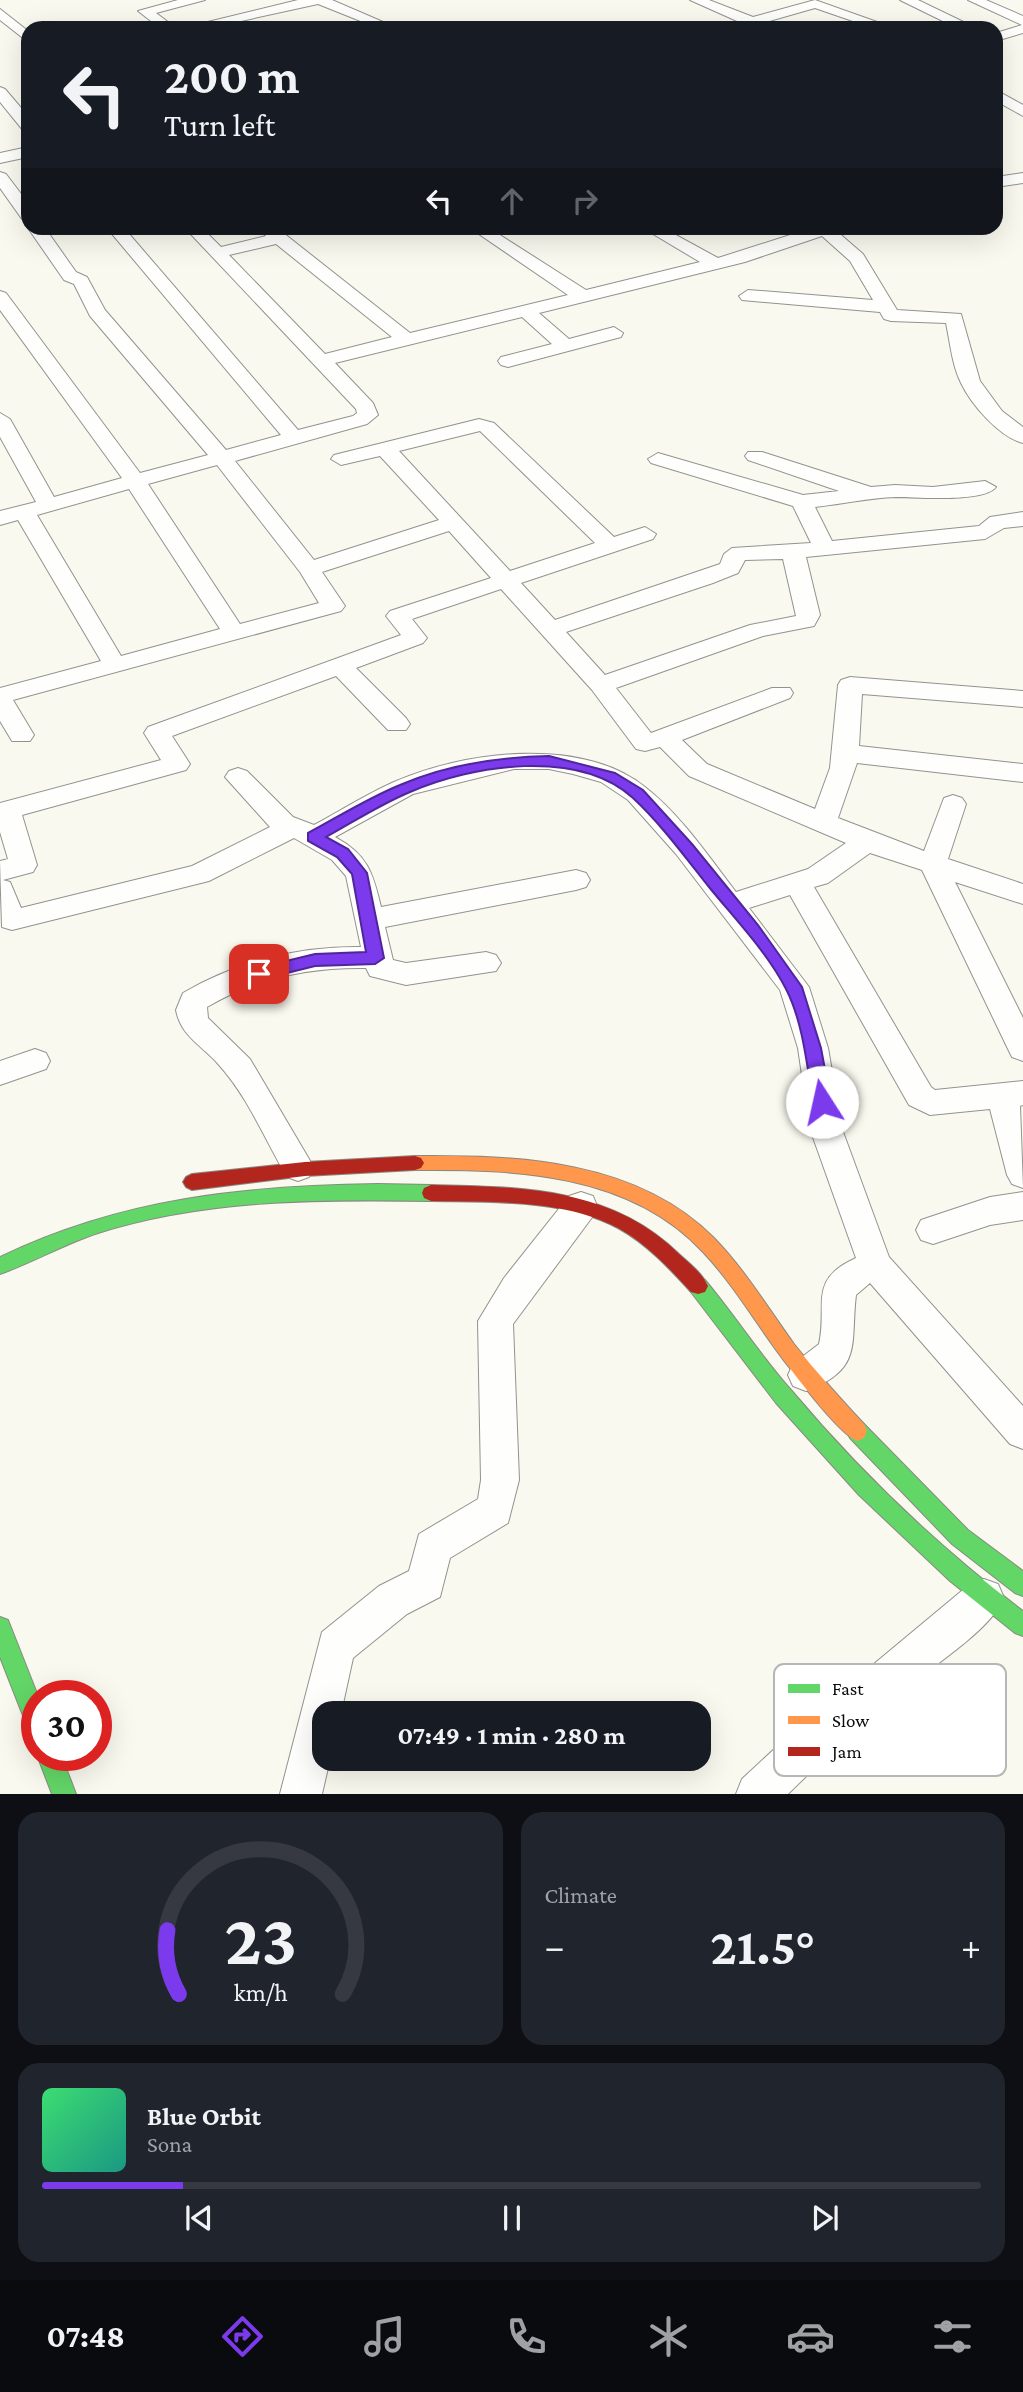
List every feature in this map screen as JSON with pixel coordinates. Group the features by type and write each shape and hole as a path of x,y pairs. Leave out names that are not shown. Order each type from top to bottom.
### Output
{"main road":[{"path":"171,1185 350,1164 457,1164 586,1176 649,1198 695,1232 806,1375 964,1539 1004,1573 1023,1585"},
{"path":"0,1266 57,1238 116,1220 278,1198 431,1193 507,1197 581,1206 633,1227 660,1246 681,1268 782,1395 937,1558 984,1598 1023,1625"},
{"path":"0,1629 21,1682"},
{"path":"55,1771 64,1794"}],"street":[{"path":"159,21 145,11 198,0"},
{"path":"223,21 319,0 372,21"},
{"path":"697,0 749,21"},
{"path":"907,0 954,21"},
{"path":"975,0 1023,21"},
{"path":"755,21 815,4 866,21"},
{"path":"269,11 287,21"},
{"path":"0,13 21,32"},
{"path":"1003,35 1023,29"},
{"path":"0,92 21,118"},
{"path":"1003,98 1023,96"},
{"path":"1003,100 1023,111"},
{"path":"0,158 21,154"},
{"path":"0,177 21,206"},
{"path":"1003,181 1023,178"},
{"path":"22,735 0,698 333,606 309,569 221,457 97,312 81,281 70,276 42,235"},
{"path":"121,235 293,437"},
{"path":"0,519 360,420 368,415 366,407 200,235"},
{"path":"217,253 267,235"},
{"path":"283,235 406,339"},
{"path":"489,235 581,295"},
{"path":"671,235 716,264"},
{"path":"320,361 716,264 802,235"},
{"path":"831,235 857,258 891,315 954,318 970,382 995,415 1023,437"},
{"path":"748,296 886,307"},
{"path":"0,297 136,483 233,633"},
{"path":"524,309 566,345"},
{"path":"508,361 614,333"},
{"path":"0,419 49,506"},
{"path":"341,459 479,425 486,427 610,545"},
{"path":"385,448 601,685 645,743 781,693"},
{"path":"755,456 869,494"},
{"path":"658,459 802,502 895,491 933,493 985,487"},
{"path":"802,502 825,549"},
{"path":"24,512 114,665"},
{"path":"550,629 718,573 730,568 732,559 740,553 793,552 985,532 998,522 1023,519"},
{"path":"309,569 455,522"},
{"path":"0,870 23,865 7,810 177,764 157,733 415,638 398,616 645,534"},
{"path":"601,685 758,630 806,621 808,615 793,552"},
{"path":"340,666 397,724"},
{"path":"822,822 843,768 850,685 1023,699"},
{"path":"664,737 698,770 869,841 1023,894"},
{"path":"845,753 1023,772"},
{"path":"0,889 12,920 199,874 438,777 514,761 549,761 610,776 637,794 731,904 794,987 813,1048 826,1129 874,1265 1023,1432"},
{"path":"238,777 257,801 301,833 352,861 359,873 375,958 380,968 406,974 486,962"},
{"path":"953,804 933,864 1023,1049"},
{"path":"731,904 818,876 869,841"},
{"path":"368,920 576,880"},
{"path":"798,884 920,1096 930,1103 1013,1094 1023,1175"},
{"path":"298,1168 232,1058 200,1030 193,1021 190,1008 193,1001 240,979 293,964 340,958 375,958"},
{"path":"0,1073 35,1061"},
{"path":"301,1794 336,1646 393,1600 426,1583 433,1547 495,1510 500,1480 495,1321 516,1288 581,1206"},
{"path":"933,1230 990,1211 1023,1206"},
{"path":"806,1375 831,1360 836,1351 839,1289 851,1276 874,1265"},
{"path":"910,1664 984,1598"},
{"path":"757,1794 775,1776"}],"traffic: fast":[{"path":"0,1266 48,1243 99,1224 154,1211 266,1196 431,1193"},
{"path":"698,1286 761,1369 838,1458 926,1546 1023,1625"},
{"path":"857,1431 960,1537 1023,1585"},
{"path":"0,1628 21,1682"},
{"path":"55,1771 64,1794"}],"traffic: slow":[{"path":"415,1163 482,1163 550,1170 616,1186 647,1199 676,1216 693,1229 723,1261 796,1361 857,1431"}],"traffic: jam":[{"path":"192,1182 305,1169 415,1163"},
{"path":"431,1193 523,1197 592,1209 636,1229 669,1256 698,1286"}],"route":[{"path":"259,974 315,960 375,958 359,873 352,861 342,853 314,837 404,789 438,777 514,761 549,761 574,766 610,776 637,794 686,847 752,929 794,987 813,1048 822,1102"}]}
